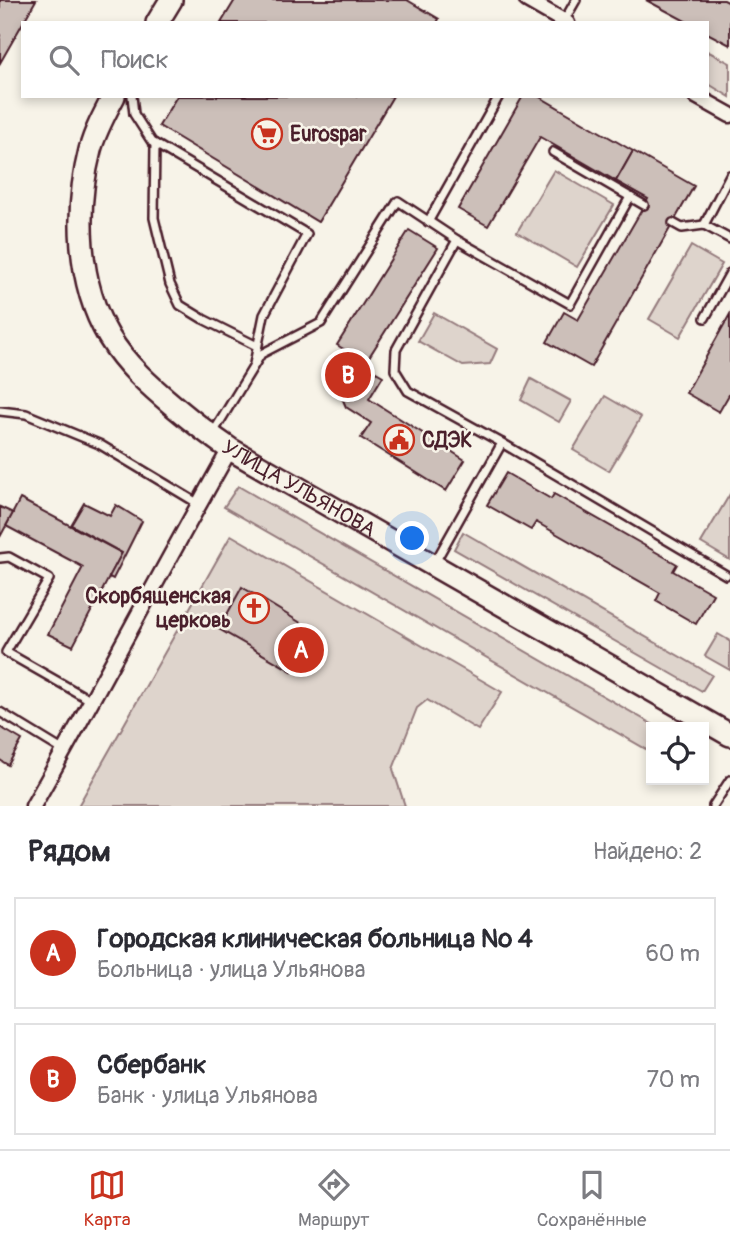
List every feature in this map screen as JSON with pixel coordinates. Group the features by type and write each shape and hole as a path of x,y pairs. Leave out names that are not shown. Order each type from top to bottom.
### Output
{"main road":[{"path":"159,21 171,0"},
{"name":"УЛИЦА УЛЬЯНОВА","path":"113,98 91,147 84,181 83,253 98,314 110,339 140,378 211,437 230,449 730,735"}],"street":[{"path":"527,0 544,17 562,21"},
{"path":"699,98 730,116"},
{"path":"33,806 230,449"}],"lane":[{"path":"566,21 576,0"},
{"path":"132,98 134,114 152,142 307,234 264,314 253,368"},
{"path":"428,222 498,98"},
{"path":"155,144 154,218 170,284 180,305 257,345"},
{"path":"552,152 644,205"},
{"path":"704,225 730,175"},
{"path":"211,437 261,354 321,323 398,201 457,240 570,304 631,197"},
{"path":"673,223 681,228 704,225 730,239"},
{"path":"457,240 396,350 396,370 408,391 726,575"},
{"path":"705,318 730,274"},
{"path":"0,411 26,414 99,444 199,504"},
{"path":"433,565 502,443"},
{"path":"0,558 9,557 49,579 6,652 93,701"},
{"path":"0,712 64,751"},
{"path":"713,806 730,780"},
{"path":"722,793 730,797"}],"shaded area":[{"path":"709,52 730,63 730,97 709,84"},
{"path":"554,170 614,205 577,267 517,232"},
{"path":"691,246 722,264 680,337 649,319"},
{"path":"434,313 497,349 490,364 463,366 418,341"},
{"path":"531,379 571,401 559,422 521,400"},
{"path":"605,396 641,417 609,471 573,450"},
{"path":"238,486 648,722 646,722 646,749 224,507"},
{"path":"730,494 730,560 701,543"},
{"path":"463,532 712,675 702,691 454,549"},
{"path":"231,535 502,692 478,730 427,700 417,708 393,769 405,806 78,806"},
{"path":"718,634 730,641 730,670 705,656"}],"building":[{"path":"0,0 36,0 24,21 21,21 21,26 0,63"},
{"path":"235,0 407,0 439,19 438,21 222,21"},
{"path":"646,0 724,0 730,3 730,45 709,34 709,21 685,21"},
{"path":"176,98 392,98 318,222 159,126"},
{"path":"522,98 541,98 633,151 616,181 540,137 488,226 458,209"},
{"path":"633,151 694,186 591,367 547,342 564,312 578,320 648,199 616,181"},
{"path":"409,230 438,248 364,365 383,376 369,399 465,460 446,491 361,438 371,423 346,407 336,384 353,355 337,345"},
{"path":"730,314 730,393 719,412 686,393"},
{"path":"506,473 551,499 554,494 677,564 673,571 713,594 696,624 656,601 660,593 536,522 531,530 487,505"},
{"path":"20,499 122,553 73,646 48,634 83,567 6,526"},
{"path":"84,503 110,516 116,505 142,521 113,579 109,577 122,553 71,525"},
{"path":"0,507 13,513 0,537"},
{"name":"Скорбященская церковь","path":"242,587 314,631 292,671 219,629"},
{"path":"0,727 22,740 8,765 0,760"}],"place":[{"name":"Eurospar","path":"267,134"},
{"name":"Сбербанк","path":"348,375"},
{"name":"СДЭК","path":"399,440"},
{"name":"Скорбященская церковь","path":"254,608"},
{"name":"Городская клиническая больница № 4","path":"301,650"}]}
